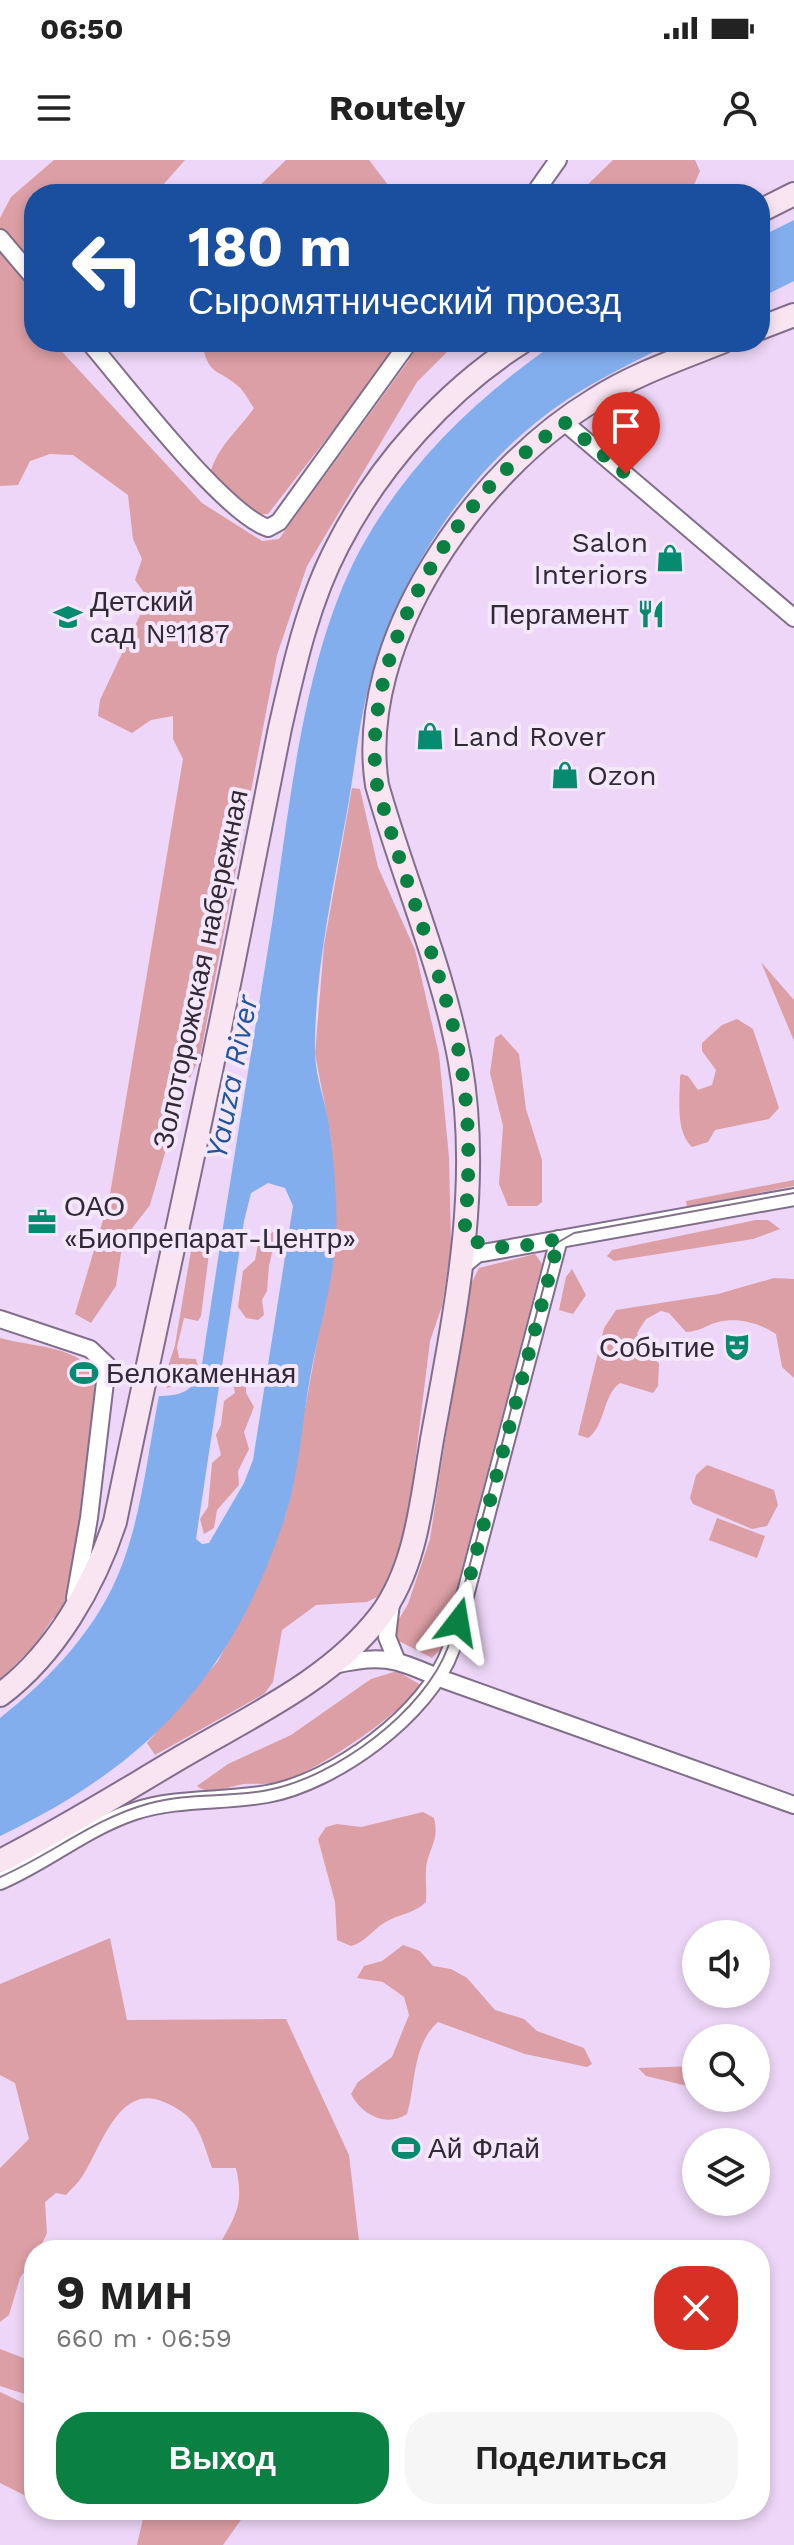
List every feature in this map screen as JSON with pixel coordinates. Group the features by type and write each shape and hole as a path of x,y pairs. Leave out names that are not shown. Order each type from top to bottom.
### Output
{"main road":[{"path":"770,206 794,194"},
{"path":"770,324 794,315"},
{"name":"Золоторожская набережная","path":"0,1695 70,1617 101,1561 115,1522 172,1240 208,1091 289,688 318,589 338,544 406,444 457,392 509,352"},
{"path":"0,1861 220,1735 330,1666 368,1630 394,1593 417,1525 460,1268 469,1157 460,1064 450,1013 377,785 372,755 376,714 388,666 429,573 492,485 593,400 697,352"}],"street":[{"path":"541,184 558,160"},
{"path":"0,238 24,266"},
{"path":"98,352 194,465 251,523 268,528 279,522 402,352"},
{"path":"564,422 794,618"},
{"path":"460,1268 477,1254 794,1197"},
{"path":"464,1235 481,1245 501,1249"},
{"path":"0,1881 100,1825 132,1812 184,1800 271,1793 313,1780 392,1725 422,1699 439,1678 451,1649 559,1239"},
{"path":"0,1319 90,1349 107,1365 89,1518 70,1617"},
{"path":"89,1518 92,1526 102,1530 115,1522"},
{"path":"394,1593 387,1627 396,1659"},
{"path":"330,1666 357,1660 396,1659 439,1678 794,1805"}],"shaded area":[{"path":"54,160 185,160 164,184 26,184"},
{"path":"286,160 369,160 387,184 261,184"},
{"path":"613,160 695,160 700,171 694,184 588,184"},
{"path":"24,186 24,352 62,352 202,503 262,541 279,539 409,360 407,352 447,352 417,382 307,566 277,655 200,1057 182,1094 150,1205 123,1240 116,1286 91,1323 75,1314 109,1200 183,759 173,739 173,716 151,720 132,733 98,716 100,700 148,598 135,580 142,559 133,539 128,495 73,455 50,454 30,461 18,485 0,486 0,218 11,197"},
{"path":"394,352 268,514 235,516 208,484 220,452 254,408 240,388 211,367 204,353"},
{"path":"352,788 360,789 378,867 415,950 439,1054 449,1157 451,1247 442,1306 430,1341 407,1528 379,1596 367,1602 316,1605 282,1630 273,1682 264,1694 155,1755 147,1743 218,1661 256,1587 286,1514 336,1238 330,1132 315,1054 324,945"},
{"path":"761,962 794,1000 794,1041"},
{"path":"737,1019 753,1029 779,1108 769,1119 715,1130 708,1142 692,1147 681,1124 681,1074 688,1076 698,1090 712,1085 716,1070 702,1051 702,1043 722,1025"},
{"path":"501,1034 519,1054 526,1109 542,1160 542,1202 537,1206 508,1206 499,1184 503,1126 490,1073 495,1038"},
{"path":"794,1180 794,1186 687,1207 686,1201"},
{"path":"768,1220 780,1229 753,1239 614,1261 607,1256 612,1250"},
{"path":"277,1230 267,1291 262,1300 264,1315 258,1320 246,1318 238,1307 243,1271 255,1260 259,1239"},
{"path":"194,1233 211,1238 201,1316 198,1321 184,1318 177,1347 179,1358 196,1359 198,1367 190,1381 167,1388 165,1376 175,1345"},
{"path":"535,1254 542,1264 441,1649 432,1658 393,1638 393,1629 408,1604 430,1539 468,1290 479,1268"},
{"path":"572,1269 586,1295 573,1314 559,1310 566,1277"},
{"path":"774,1278 794,1279 794,1378 782,1367 776,1334 770,1330 733,1320 686,1332 669,1313 661,1311 646,1319 637,1333 645,1354 659,1363 658,1386 653,1393 620,1383 610,1395 594,1432 588,1438 578,1435 604,1328 616,1310 718,1294"},
{"path":"0,1338 69,1354 81,1360 99,1380 82,1529 60,1616 53,1618 36,1644 0,1680"},
{"path":"239,1374 246,1379 246,1393 254,1407 244,1432 249,1449 238,1471 239,1485 217,1510 214,1528 204,1534 200,1519 208,1507 212,1463 221,1455 216,1435 221,1425 224,1401 235,1393 232,1379"},
{"path":"707,1465 774,1490 778,1505 767,1526 752,1529 693,1504 690,1498 696,1475"},
{"path":"717,1518 765,1536 757,1558 709,1540"},
{"path":"397,1671 421,1685 378,1725 318,1765 275,1783 244,1784 214,1791 197,1786 228,1764 291,1735 371,1679"},
{"path":"423,1812 434,1818 435,1826 435,1839 426,1869 426,1902 384,1923 356,1944 351,1946 337,1940 335,1902 318,1839 326,1827 337,1824 361,1827"},
{"path":"110,1938 127,2020 286,2019 349,2155 359,2240 222,2240 238,2203 236,2168 212,2168 197,2128 176,2108 148,2098 134,2101 113,2122 82,2177 66,2195 56,2193 45,2202 47,2233 44,2240 24,2240 24,2272 9,2315 0,2322 0,2168 29,2139 15,2083 0,2075 0,1984"},
{"path":"403,1945 420,1951 433,1966 451,1969 467,1978 495,2010 524,2019 537,2031 584,2048 592,2064 587,2067 525,2054 438,2022 419,2053 407,2114 391,2120 368,2113 351,2094 358,2082 392,2057 409,2015 404,1997 383,1982 357,1978 364,1966 382,1961"},
{"path":"682,2066 682,2085 646,2076 638,2068"},
{"path":"0,2349 24,2358 24,2394 0,2386"},
{"path":"0,2392 24,2403 24,2495 0,2483"},
{"path":"143,2520 241,2520 223,2545 137,2545"}],"water":[{"path":"794,220 794,281 770,293 770,232"},
{"path":"543,352 654,352 565,401 499,456 470,488 421,559 384,637 371,678 330,905 315,1024 317,1074 329,1122 336,1238 297,1466 285,1517 264,1573 239,1624 211,1669 179,1709 142,1746 100,1778 0,1836 0,1718 72,1650 100,1609 122,1565 135,1524 159,1396 184,1391 194,1384 201,1371 301,732 325,637 360,550 399,489 446,434","holes":["268,1183 285,1188 293,1206 253,1460 244,1483 209,1543 202,1544 196,1539 244,1221 251,1193"]}],"tram line":[{"path":"0,1877 127,1811 162,1800 253,1792 294,1783 348,1756 374,1738 419,1695 448,1647 555,1244 574,1233 794,1193"}],"place":[{"name":"Salon Interiors","path":"670,558"},
{"name":"Пергамент","path":"651,614"},
{"name":"Детский сад №1187","path":"68,617"},
{"name":"Land Rover","path":"430,736"},
{"name":"Ozon","path":"565,775"},
{"name":"ОАО «Биопрепарат-Центр»","path":"42,1222"},
{"name":"Событие","path":"737,1347"},
{"name":"Белокаменная","path":"84,1373"},
{"name":"Ай Флай","path":"406,2148"}],"route":[{"path":"458,1622 559,1239 501,1249 481,1245 464,1235 469,1157 460,1064 450,1013 377,785 372,755 376,714 388,666 408,614 429,573 468,513 522,455 564,422 626,474"}],"water label":[{"name":"Yauza River","path":"232,1077"}]}
